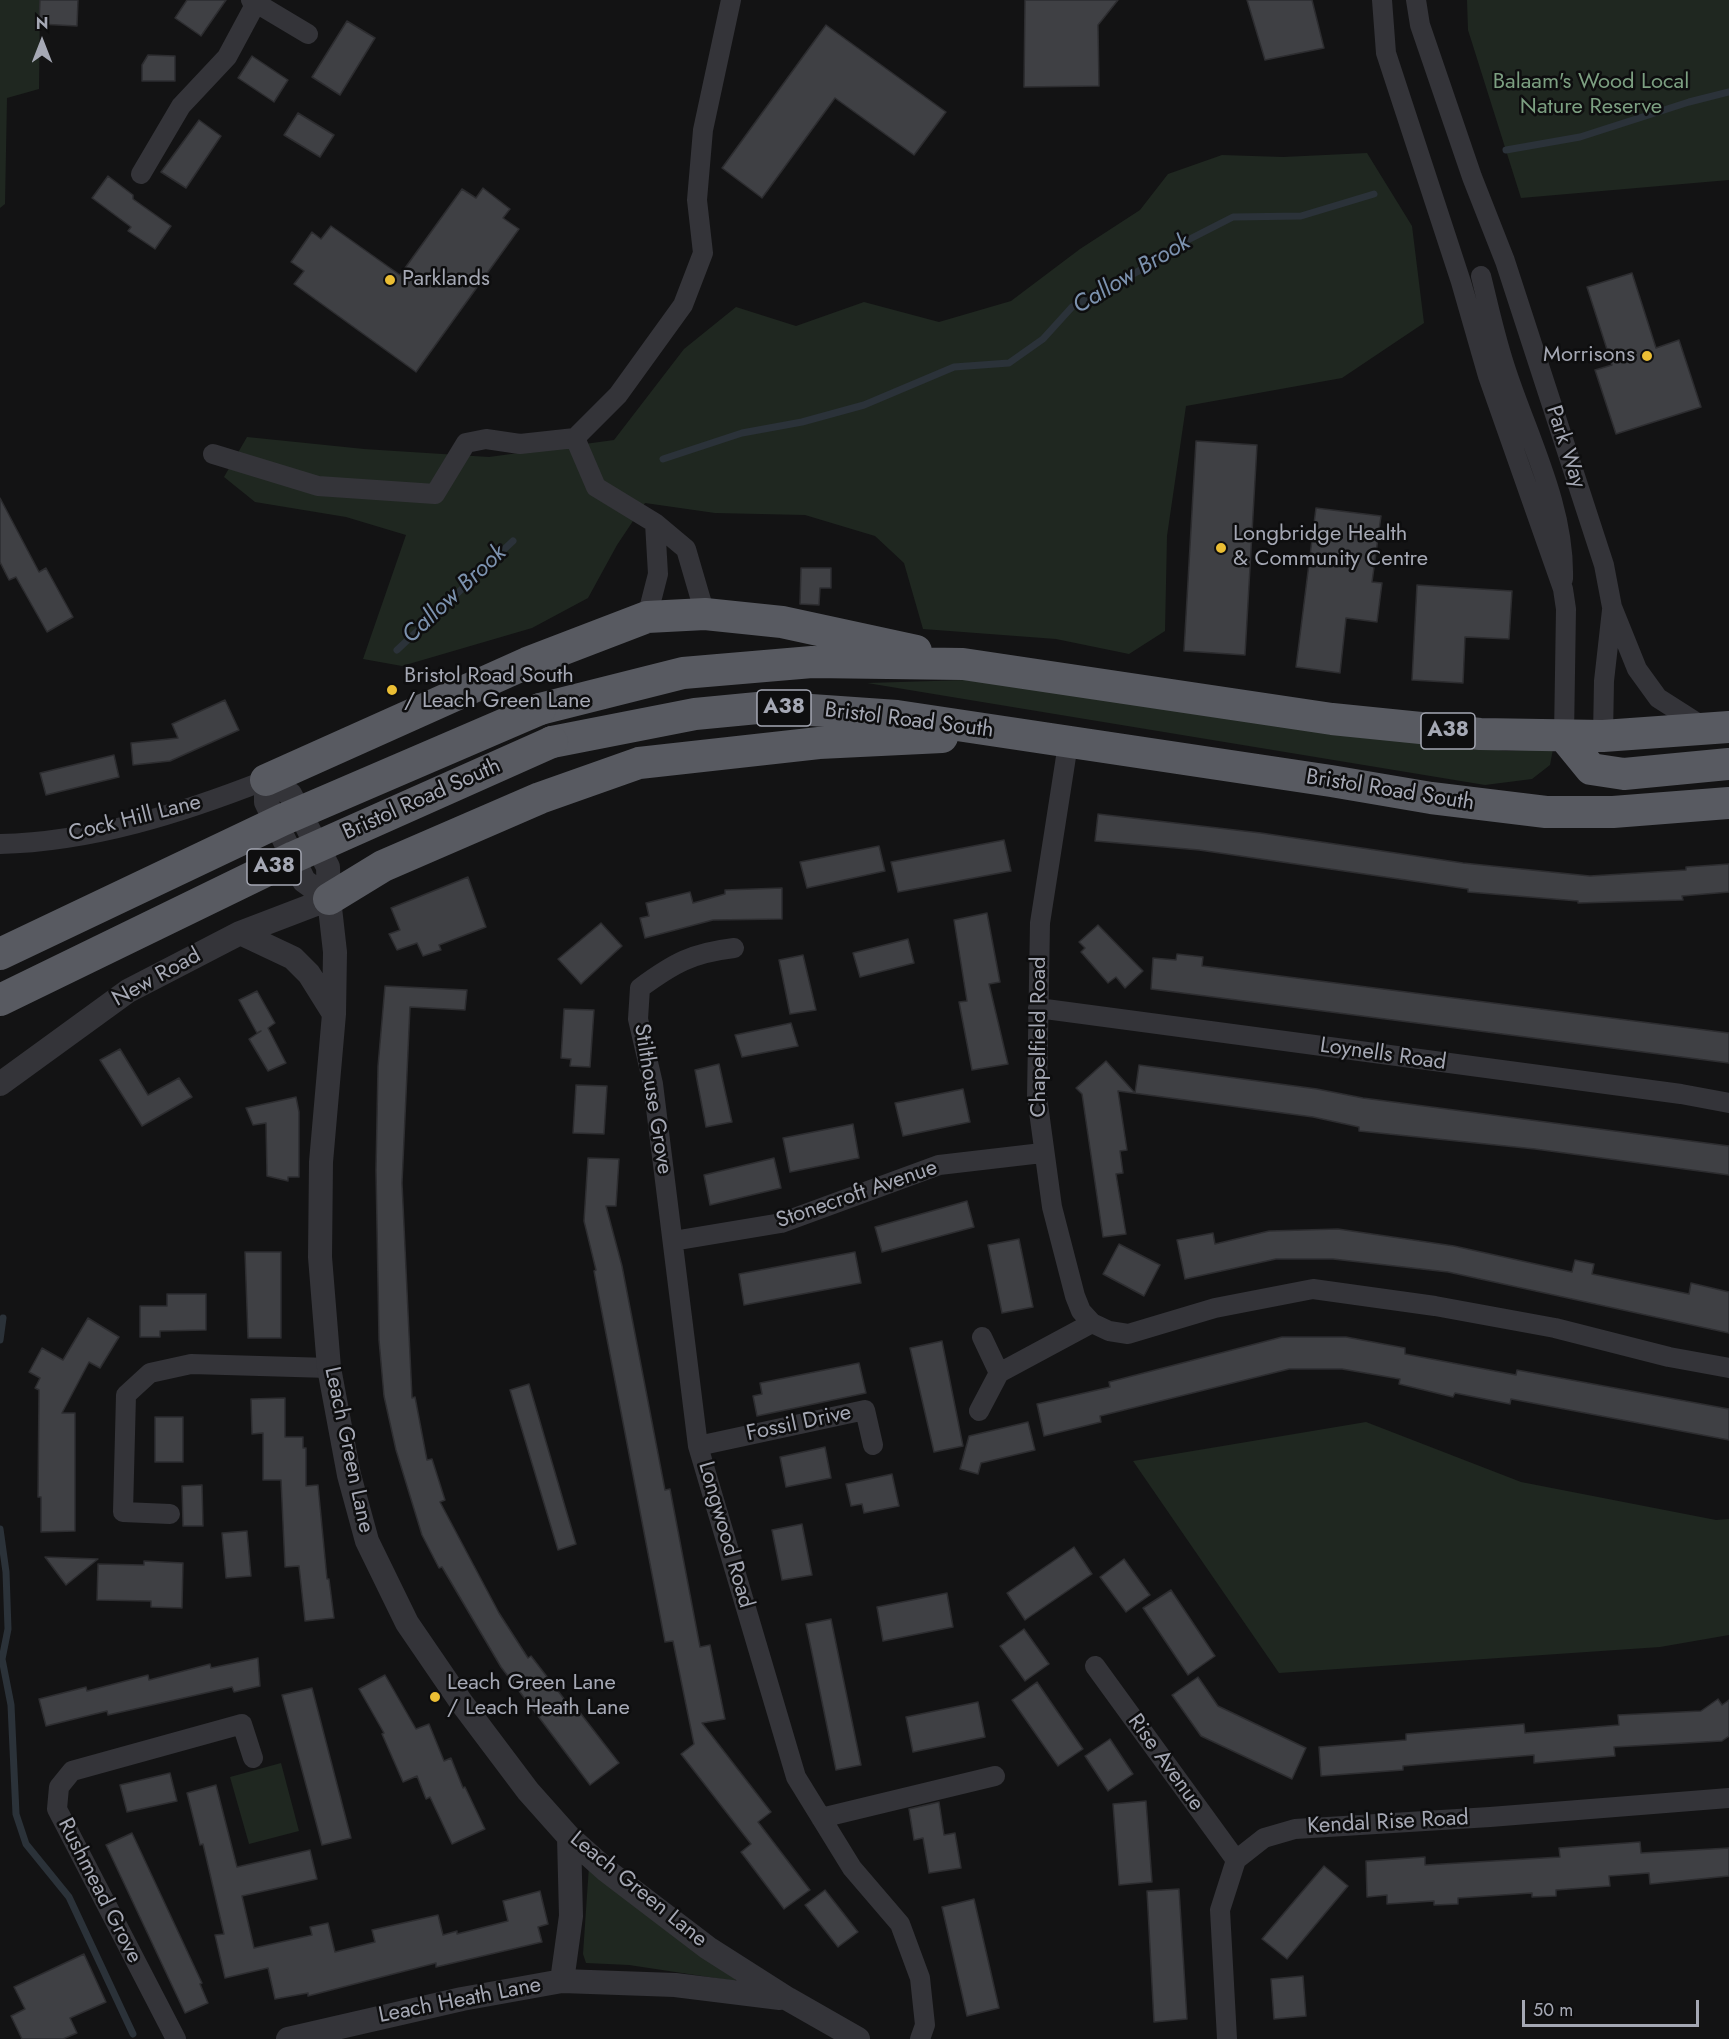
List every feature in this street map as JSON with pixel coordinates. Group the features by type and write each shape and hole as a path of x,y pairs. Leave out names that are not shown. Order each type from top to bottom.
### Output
{"highway":[{"path":"266,780 527,663 647,617 705,614 782,622 888,644 963,664"},
{"name":"Bristol Road South","path":"0,954 282,820 540,709 683,674 812,663 963,664 1332,719 1480,734 1603,736 1718,728"},
{"name":"Bristol Road South","path":"0,1000 294,857 552,742 695,714 768,707 897,716 1431,798 1546,812 1612,812 1729,803"},
{"path":"329,899 383,866 540,798 639,763 819,743 1018,734"},
{"path":"1564,736 1591,769 1624,774 1729,764"},
{"path":"1546,812 1591,769 1603,736"}],"street":[{"path":"213,454 318,486 435,494 466,443 486,439 520,444 575,438 618,395 682,305 703,253 696,200 703,130 731,0"},
{"name":"Park Way","path":"1382,0 1386,52 1461,282 1488,376 1563,589"},
{"name":"Park Way","path":"1416,0 1420,25 1472,177 1505,261 1604,565 1612,608 1637,669 1659,698 1718,728"},
{"path":"141,174 181,106 227,57 254,2 308,34"},
{"path":"1461,282 1481,276 1505,261"},
{"path":"1481,276 1513,289"},
{"name":"Park Way","path":"1481,276 1506,370 1549,492 1564,549 1563,589 1566,609 1564,736"},
{"path":"575,438 596,487 655,523 686,549 705,614"},
{"path":"647,617 658,574 655,523"},
{"name":"Park Way","path":"1603,736 1604,681 1612,608"},
{"name":"Chapelfield Road","path":"1068,744 1044,880 1040,923 1037,1097 1042,1153 1052,1207 1075,1296 1082,1311 1092,1323"},
{"path":"266,780 266,802 304,881 329,899"},
{"name":"Cock Hill Lane","path":"0,844 33,843 178,813 266,780"},
{"name":"New Road","path":"0,1084 128,991 240,933 329,899"},
{"name":"Leach Green Lane","path":"329,899 335,952 334,1014 321,1162 320,1257 329,1368 349,1475 367,1541 407,1623 461,1702 528,1791 569,1837 607,1871 708,1948 788,1999 858,2039"},
{"path":"240,933 293,958 309,974 334,1014"},
{"name":"Stilthouse Grove","path":"673,1241 653,1084 638,1018 640,987 666,968 701,952 734,948"},
{"name":"Loynells Road","path":"1038,1008 1681,1094 1729,1103"},
{"name":"Stonecroft Avenue","path":"673,1241 781,1222 939,1165 1042,1153"},
{"name":"Longwood Road","path":"673,1241 698,1446 796,1777 852,1868 900,1924 920,1978 925,2025 920,2039"},
{"path":"979,1411 999,1373 1092,1323 1109,1331 1128,1334 1215,1308 1313,1289 1435,1306 1555,1328 1669,1357 1729,1368"},
{"path":"982,1336 999,1373"},
{"path":"170,1514 123,1512 126,1395 150,1373 191,1364 329,1368"},
{"name":"Fossil Drive","path":"698,1446 865,1410 873,1445"},
{"name":"Rise Avenue","path":"1095,1666 1236,1860"},
{"name":"Rushmead Grove","path":"176,2039 57,1809 59,1787 72,1771 242,1724 253,1758"},
{"path":"820,1818 995,1776"},
{"name":"Kendal Rise Road","path":"1236,1860 1264,1838 1295,1829 1490,1817 1729,1798"},
{"name":"Leach Heath Lane","path":"562,1982 571,1916 569,1837"},
{"path":"1227,2039 1220,1910 1236,1860"},
{"name":"Leach Heath Lane","path":"288,2039 349,2031 528,1986 562,1982 675,1985 788,1999"}],"green space":[{"path":"0,0 40,0 39,89 7,98 5,204 0,208"},
{"name":"Balaam's Wood Local Nature Reserve","path":"1467,0 1729,0 1729,180 1521,198 1468,30"},
{"path":"1367,153 1412,226 1424,323 1342,378 1186,406 1167,536 1165,631 1129,654 1056,639 923,629 904,563 875,536 805,515 715,513 645,503 617,545 588,598 532,628 402,666 363,659 406,535 346,517 255,502 224,477 247,437 364,449 489,457 614,440 684,349 736,307 796,326 864,302 939,322 1011,301 1080,249 1140,210 1168,174 1222,155 1283,157"},
{"path":"966,680 1506,751 1553,749 1550,765 1532,779 1485,785 867,683"},
{"path":"1366,1422 1521,1482 1716,1520 1729,1519 1729,1635 1660,1647 1279,1673 1133,1461"},
{"path":"281,1763 299,1831 249,1844 230,1777"},
{"path":"589,1866 737,1976 735,1981 629,1965 586,1963 583,1954"}],"building":[{"path":"40,0 78,0 77,26 39,24"},
{"path":"187,0 226,0 201,36 175,18"},
{"path":"1025,0 1118,0 1098,25 1099,86 1024,87"},
{"path":"1247,0 1312,0 1324,48 1265,60"},
{"path":"347,21 375,38 340,95 312,77"},
{"path":"826,25 946,112 914,155 835,98 762,198 722,168"},
{"path":"148,55 175,56 175,81 142,81 142,65"},
{"path":"252,56 288,80 274,102 238,78"},
{"path":"298,113 334,135 320,157 284,135"},
{"path":"199,120 221,136 186,188 161,172"},
{"path":"108,176 133,195 133,199 171,226 155,249 128,231 131,227 92,198"},
{"name":"Parklands","path":"483,188 510,209 503,218 519,229 416,372 294,284 304,271 291,262 312,232 321,239 331,226 400,275 462,189 476,198"},
{"name":"Morrisons","path":"1632,273 1656,348 1679,340 1701,407 1616,434 1595,370 1612,365 1587,287"},
{"name":"Longbridge Health & Community Centre","path":"1196,441 1257,445 1245,655 1184,651"},
{"path":"0,498 39,572 46,568 73,617 47,632 16,577 9,580 0,562"},
{"path":"1316,508 1381,516 1372,582 1382,583 1377,622 1346,618 1340,673 1296,667"},
{"path":"801,568 831,568 831,588 820,588 819,605 800,604"},
{"path":"1417,585 1512,591 1509,639 1465,637 1463,683 1412,680"},
{"path":"225,700 239,730 170,761 133,765 131,743 178,738 172,724"},
{"path":"114,755 119,777 46,795 40,773"},
{"path":"1098,814 1261,833 1463,863 1590,876 1686,870 1686,867 1729,864 1729,892 1682,896 1683,900 1578,903 1578,901 1468,892 1468,889 1199,850 1095,841"},
{"path":"1004,840 1011,871 898,892 891,862"},
{"path":"879,846 885,871 807,888 800,862"},
{"path":"468,877 486,927 439,945 441,950 423,956 417,943 397,950 389,934 400,930 391,908"},
{"path":"782,888 782,919 713,920 645,938 640,918 649,916 646,903 690,892 693,903 725,894 725,890"},
{"path":"987,913 1000,982 989,984 1008,1064 972,1070 959,1002 967,1001 954,920"},
{"path":"601,923 622,946 581,984 558,959"},
{"path":"1098,925 1143,971 1125,988 1116,977 1108,983 1081,952 1085,948 1079,942"},
{"path":"908,939 914,963 860,977 853,953"},
{"path":"1177,954 1203,957 1202,966 1729,1033 1729,1063 1151,989 1153,958 1176,960"},
{"path":"803,955 816,1010 790,1014 779,960"},
{"path":"385,986 467,990 465,1010 410,1007 402,1183 412,1398 415,1397 427,1460 432,1459 445,1500 440,1502 499,1613 528,1658 531,1656 568,1704 571,1701 619,1763 590,1785 501,1667 442,1567 439,1568 422,1535 396,1450 384,1396 379,1340 376,1170 378,1066"},
{"path":"257,991 275,1023 268,1028 286,1063 268,1071 249,1039 261,1031 257,1033 239,1000"},
{"path":"564,1009 594,1010 590,1067 570,1066 571,1059 561,1058"},
{"path":"791,1023 798,1046 742,1057 735,1035"},
{"path":"120,1049 148,1095 179,1078 192,1097 142,1126 100,1060"},
{"path":"1106,1061 1135,1093 1139,1065 1317,1089 1363,1098 1729,1146 1729,1175 1535,1149 1359,1131 1359,1127 1313,1117 1118,1091 1127,1150 1120,1151 1123,1173 1116,1174 1126,1234 1103,1237 1082,1094 1076,1088"},
{"path":"719,1064 732,1122 706,1127 695,1070"},
{"path":"576,1085 607,1086 604,1134 573,1133"},
{"path":"963,1089 970,1122 903,1136 895,1103"},
{"path":"296,1097 299,1112 299,1177 288,1177 288,1181 267,1176 266,1123 253,1125 246,1108"},
{"path":"853,1124 859,1158 790,1172 783,1138"},
{"path":"588,1158 619,1159 616,1206 606,1206 622,1266 665,1490 670,1489 700,1647 710,1645 725,1719 702,1723 771,1812 758,1822 810,1890 784,1909 741,1852 751,1844 681,1754 694,1744 673,1641 665,1642 594,1271 596,1270 584,1221"},
{"path":"774,1158 781,1188 710,1205 704,1175"},
{"path":"967,1201 974,1227 882,1252 875,1227"},
{"path":"1338,1229 1454,1246 1572,1272 1575,1260 1594,1264 1592,1274 1689,1294 1691,1283 1729,1292 1729,1333 1448,1272 1333,1259 1276,1259 1185,1279 1177,1240 1213,1233 1215,1244 1269,1231"},
{"path":"1019,1239 1033,1307 1002,1313 988,1245"},
{"path":"1119,1244 1160,1265 1144,1296 1103,1274"},
{"path":"245,1252 281,1252 281,1338 248,1338"},
{"path":"855,1252 861,1283 744,1305 739,1274"},
{"path":"167,1294 206,1294 206,1330 160,1331 160,1337 140,1337 140,1306 167,1306"},
{"path":"88,1318 119,1337 100,1368 89,1362 62,1413 75,1413 75,1531 41,1532 41,1497 38,1497 39,1390 35,1388 40,1378 29,1372 42,1348 63,1360"},
{"path":"1282,1337 1346,1337 1405,1348 1405,1354 1516,1375 1517,1370 1729,1409 1729,1440 1511,1399 1510,1404 1455,1393 1453,1397 1399,1384 1400,1379 1342,1369 1289,1369 1100,1416 1101,1422 1044,1436 1037,1404 1110,1387 1109,1382"},
{"path":"942,1341 963,1446 934,1452 910,1348"},
{"path":"859,1363 866,1393 757,1416 753,1396 762,1394 760,1383"},
{"path":"529,1384 576,1544 558,1550 510,1390"},
{"path":"285,1398 285,1437 303,1437 303,1448 306,1448 306,1486 318,1485 327,1579 329,1579 334,1618 305,1621 299,1566 285,1567 281,1480 263,1480 263,1433 252,1434 251,1399"},
{"path":"155,1417 183,1417 183,1462 155,1462"},
{"path":"1028,1422 1035,1450 981,1463 978,1474 960,1469 969,1436"},
{"path":"825,1447 831,1478 786,1487 780,1457"},
{"path":"892,1474 899,1506 864,1513 862,1504 851,1506 846,1484"},
{"path":"202,1485 203,1526 183,1526 182,1486"},
{"path":"802,1524 812,1575 782,1580 772,1530"},
{"path":"247,1531 251,1576 226,1578 222,1533"},
{"path":"1074,1547 1092,1574 1025,1620 1007,1593"},
{"path":"45,1557 98,1559 66,1585"},
{"path":"1124,1559 1150,1595 1126,1612 1100,1577"},
{"path":"144,1561 183,1563 182,1608 151,1607 151,1601 97,1600 98,1564 144,1565"},
{"path":"1171,1590 1215,1656 1188,1675 1143,1608"},
{"path":"947,1593 953,1627 883,1641 877,1607"},
{"path":"831,1619 861,1765 836,1770 806,1624"},
{"path":"1024,1629 1049,1664 1025,1681 1000,1646"},
{"path":"258,1658 260,1686 234,1692 232,1687 108,1715 107,1711 46,1726 39,1699 86,1687 87,1691 148,1675 149,1680 210,1664 211,1668"},
{"path":"385,1675 416,1729 429,1724 444,1761 451,1758 463,1788 465,1787 485,1829 452,1844 430,1797 426,1799 417,1776 403,1782 382,1734 384,1733 359,1689"},
{"path":"1198,1677 1218,1706 1306,1748 1292,1779 1201,1736 1172,1695"},
{"path":"1037,1682 1083,1749 1058,1766 1012,1700"},
{"path":"312,1688 351,1838 322,1845 282,1695"},
{"path":"1718,1699 1722,1705 1729,1700 1729,1736 1722,1741 1614,1747 1615,1756 1534,1763 1534,1755 1403,1766 1403,1770 1321,1776 1319,1747 1406,1740 1406,1734 1524,1724 1525,1733 1619,1725 1618,1715 1701,1711"},
{"path":"978,1702 985,1737 913,1752 906,1717"},
{"path":"1110,1739 1133,1774 1108,1791 1085,1756"},
{"path":"170,1773 177,1801 127,1812 120,1785"},
{"path":"216,1785 237,1867 310,1850 317,1879 242,1896 254,1948 312,1935 310,1927 328,1923 335,1952 375,1942 372,1930 438,1915 443,1935 457,1931 457,1934 508,1921 503,1901 540,1891 548,1924 538,1927 542,1942 436,1967 436,1963 308,1996 308,1993 275,1999 268,1968 225,1978 215,1935 224,1934 203,1844 200,1845 187,1793"},
{"path":"1146,1801 1152,1882 1119,1885 1113,1804"},
{"path":"939,1802 944,1835 955,1833 961,1868 929,1873 923,1838 914,1840 909,1809"},
{"path":"132,1833 202,1983 200,1984 208,2003 185,2013 106,1845"},
{"path":"1640,1842 1641,1853 1729,1848 1729,1876 1650,1884 1649,1873 1609,1876 1610,1886 1556,1890 1556,1896 1532,1897 1532,1893 1458,1898 1458,1904 1434,1905 1434,1901 1387,1904 1387,1895 1367,1897 1366,1861 1425,1857 1425,1865 1560,1857 1559,1848"},
{"path":"1324,1866 1348,1886 1287,1959 1262,1939"},
{"path":"1179,1889 1187,2019 1154,2022 1147,1891"},
{"path":"825,1890 858,1932 838,1947 805,1905"},
{"path":"974,1899 999,2008 967,2016 942,1907"},
{"path":"84,1954 106,2002 70,2018 77,2033 63,2039 22,2039 11,2016 25,2009 14,1987"},
{"path":"1303,1976 1306,2016 1274,2019 1271,1979"}],"waterway":[{"name":"Callow Brook","path":"1506,150 1580,137 1689,102 1729,92"},
{"name":"Callow Brook","path":"663,459 742,433 802,422 864,405 954,367 1009,363 1043,339 1072,307 1137,272 1184,242 1233,217 1301,216 1374,194"},
{"name":"Callow Brook","path":"397,650 513,541"},
{"path":"0,1340 3,1318"},
{"path":"0,1529 6,1572 8,1629 2,1659 11,1705 16,1814 26,1844 69,1897 133,2034"}],"place":[{"name":"Parklands","path":"390,280"},
{"name":"Morrisons","path":"1647,356"},
{"name":"Longbridge Health & Community Centre","path":"1221,548"},
{"name":"Bristol Road South / Leach Green Lane","path":"392,690"},
{"name":"Leach Green Lane / Leach Heath Lane","path":"435,1697"}]}
